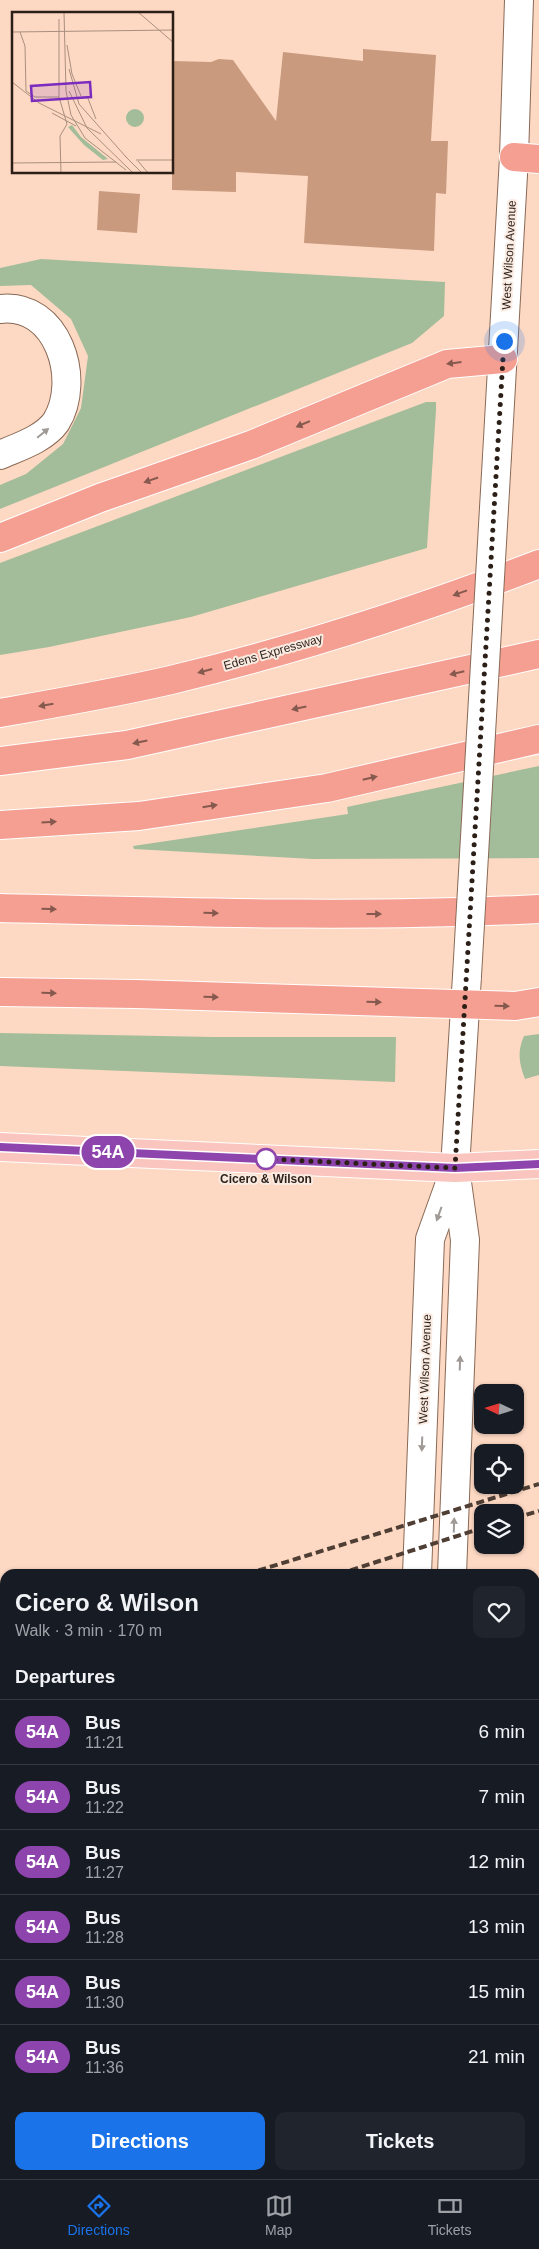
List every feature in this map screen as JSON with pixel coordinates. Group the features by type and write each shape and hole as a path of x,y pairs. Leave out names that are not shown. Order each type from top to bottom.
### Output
{"highway":[{"path":"0,538 100,498 251,445 447,364 502,359"},
{"name":"Edens Expressway","path":"0,713 171,680 278,651 389,618 539,564"},
{"path":"0,761 127,745 539,654"},
{"path":"0,825 139,816 328,788 539,739"},
{"path":"0,908 258,914 403,913 539,909"},
{"path":"0,992 145,994 515,1006 539,1002"}],"main road":[{"path":"0,1147 455,1168 539,1164"}],"street":[{"name":"West Wilson Avenue","path":"452,1569 465,1240 455,1168 502,359 526,158 518,0"},
{"path":"0,309 28,313 48,328 63,349 67,375 66,401 55,423 37,438 0,455"},
{"name":"West Wilson Avenue","path":"417,1569 430,1239 455,1168"},
{"path":"0,2097 0,2107"}],"green space":[{"path":"41,259 445,282 444,316 412,343 0,509 0,485 26,474 63,444 81,408 88,356 71,319 31,285 0,286 0,268"},
{"path":"426,402 436,402 427,548 191,617 49,647 0,655 0,563"},
{"path":"539,766 539,858 313,859 134,849 133,846 348,814 347,807"},
{"path":"0,1033 214,1037 396,1037 395,1082 0,1066"},
{"path":"539,1034 539,1075 525,1079 521,1068 520,1047 524,1036"}],"building":[{"path":"363,49 436,55 431,141 448,141 446,194 436,193 434,251 304,243 308,176 236,172 236,192 172,190 172,174 174,174 174,61 211,62 219,59 233,60 276,121 283,52 363,61"},
{"path":"99,191 140,194 137,233 97,230"}],"railway":[{"path":"263,1569 539,1484"},
{"path":"524,1515 539,1511"},
{"path":"355,1569 474,1531"}],"bus line":[{"name":"54A","path":"0,1147 455,1168 539,1164"}],"place":[{"name":"Cicero & Wilson","path":"266,1159"}],"route":[{"path":"266,1159 455,1168 504,341"}]}
